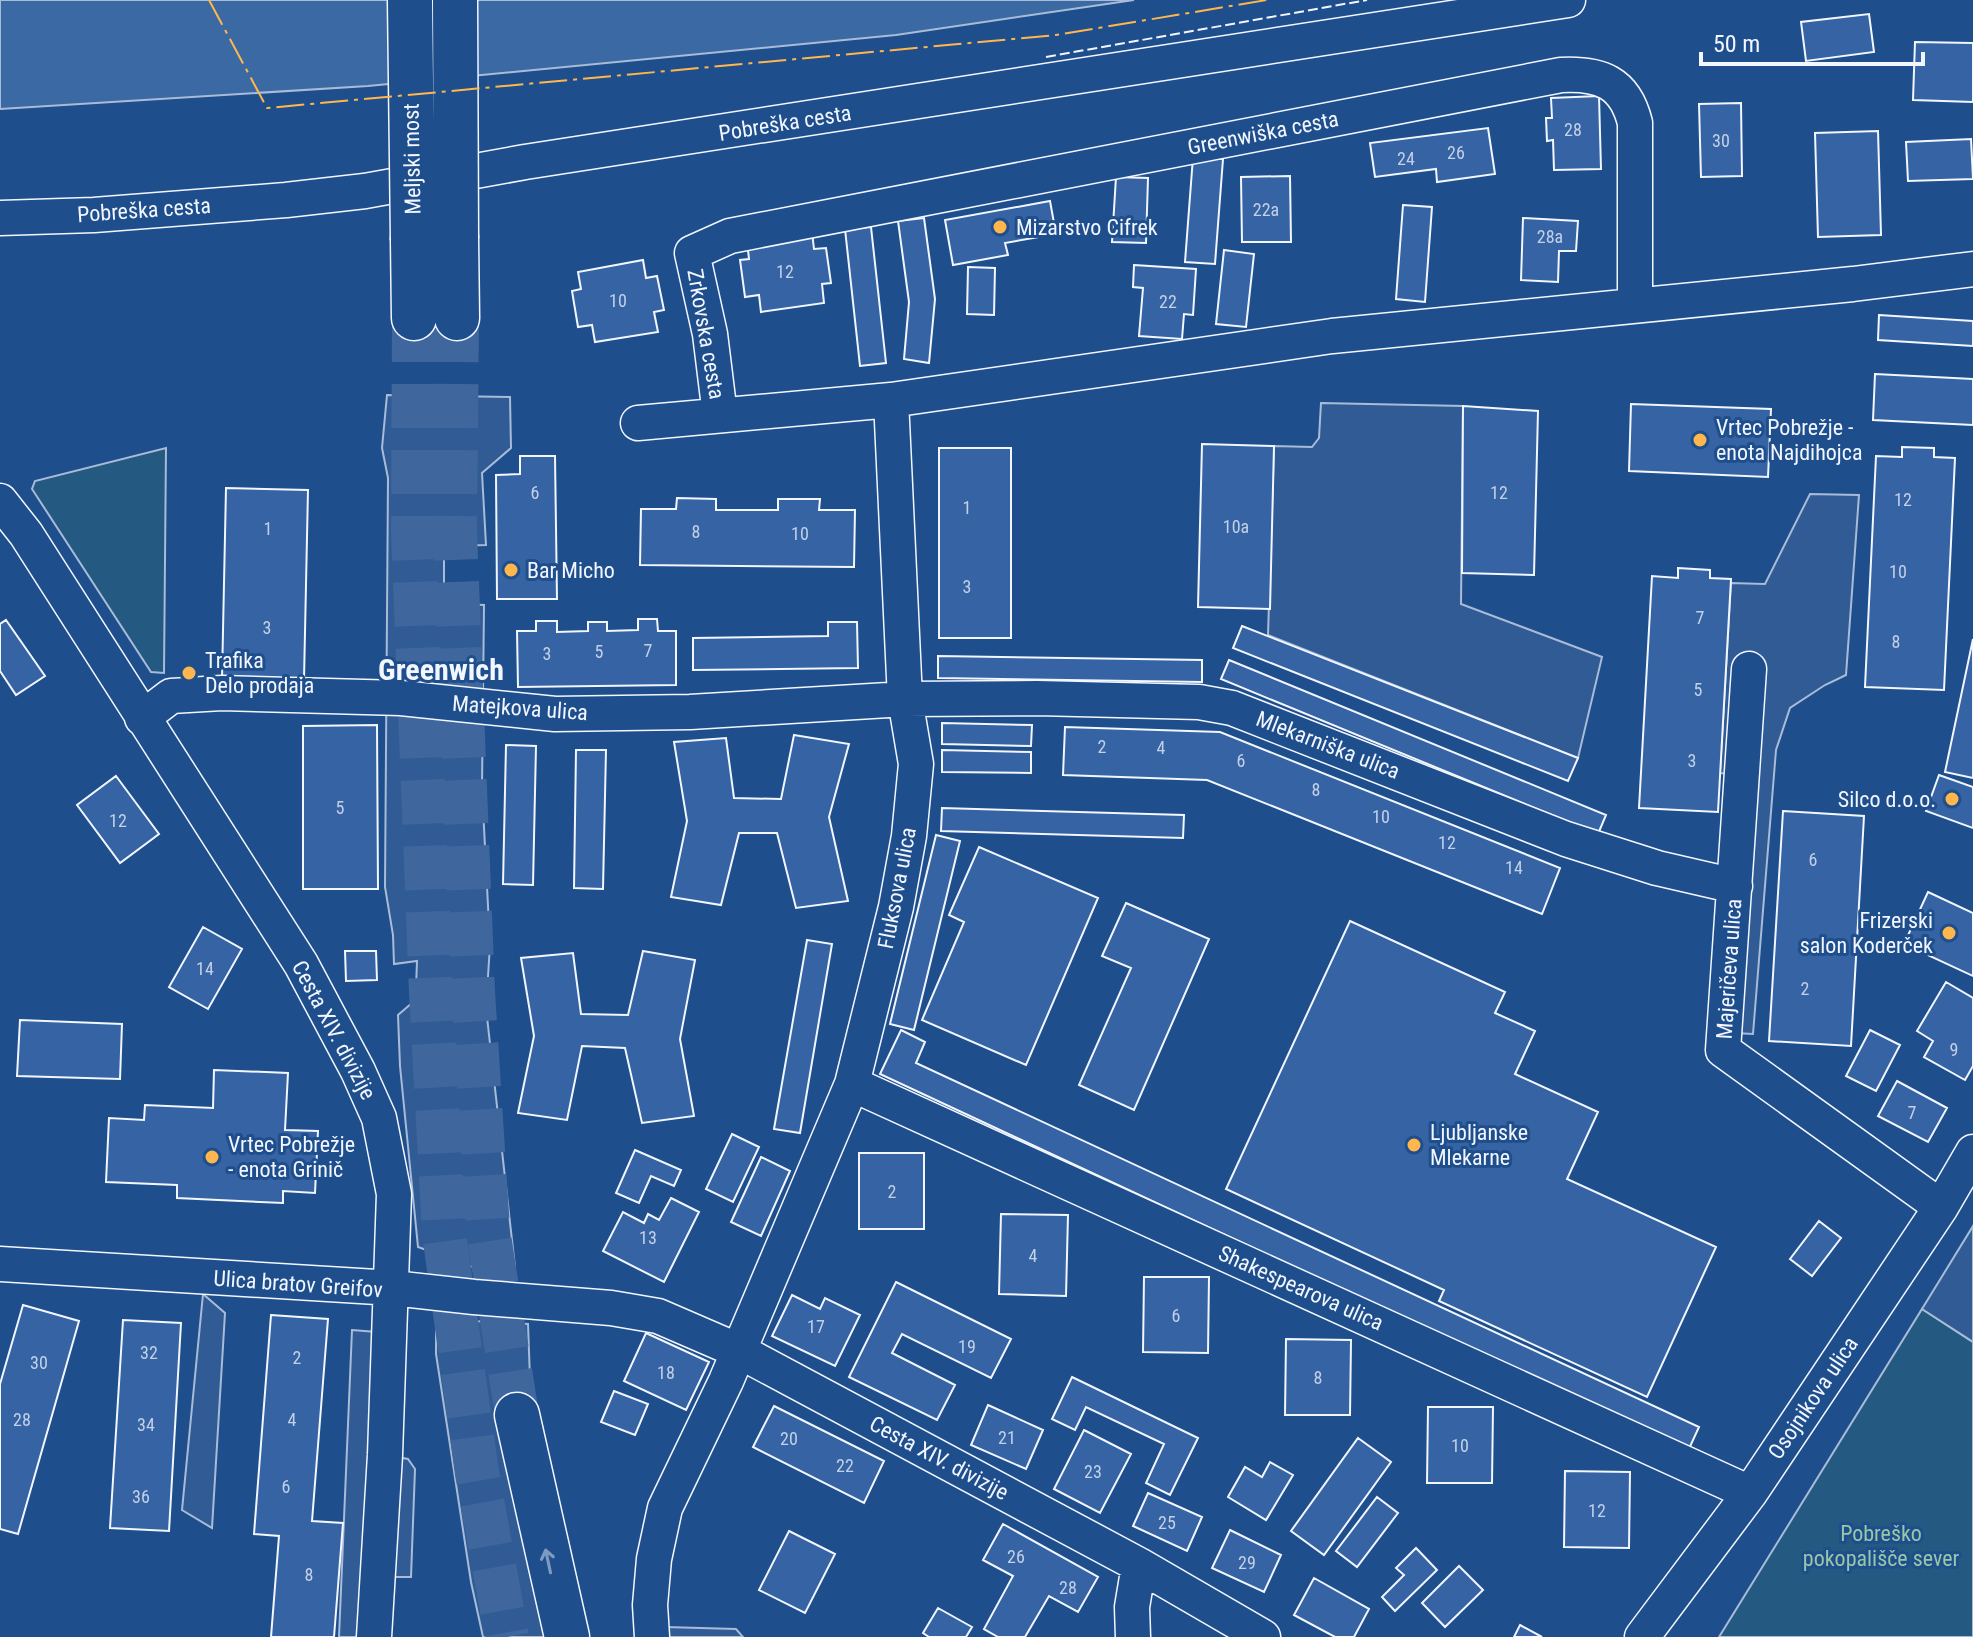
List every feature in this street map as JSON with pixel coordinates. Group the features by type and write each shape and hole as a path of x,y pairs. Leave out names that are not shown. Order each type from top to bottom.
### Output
{"highway":[{"name":"Meljski most","path":"410,0 414,318"},
{"name":"Meljski most","path":"455,0 457,318"},
{"path":"517,1415 567,1637"}],"street":[{"name":"Meljski most","path":"436,0 438,179"},
{"name":"Pobreška cesta","path":"0,218 94,215 365,191 525,162 1568,0"},
{"name":"Greenwiška cesta","path":"692,253 730,236 1561,75 1583,74 1604,79 1620,92 1630,105 1635,123 1635,304"},
{"name":"Zrkovska cesta","path":"692,253 710,334 720,415"},
{"path":"638,423 891,400 1332,336 1853,284 1973,269"},
{"name":"Fluksova ulica","path":"739,1351 852,1084 896,907 909,836 916,764 905,699 891,400"},
{"name":"Cesta XIV. divizije","path":"0,501 26,534 301,964 358,1071 379,1118 394,1194 393,1288 634,1311 689,1328 739,1351 1139,1565 1263,1637"},
{"name":"Majeričeva ulica","path":"1749,669 1723,1050 1941,1207"},
{"name":"Matejkova ulica","path":"142,718 171,696 222,693 401,698 555,714 690,712 905,699"},
{"name":"Mlekarniška ulica","path":"905,699 1151,700 1199,702 1232,708 1566,839 1657,868 1735,886"},
{"name":"Shakespearova ulica","path":"852,1084 1750,1493"},
{"name":"Osojnikova ulica","path":"1642,1637 1750,1493 1941,1207 1973,1152"},
{"name":"Ulica bratov Greifov","path":"0,1264 393,1288 374,1637"},
{"path":"652,1637 650,1605 654,1559 665,1508 739,1351"},
{"path":"1133,1637 1132,1607 1139,1565"}],"green space":[{"path":"166,448 164,673 151,672 32,489 35,481"},
{"name":"Pobreško pokopališče sever","path":"1922,1309 1973,1342 1973,1637 1719,1637"}],"shaded area":[{"path":"0,0 1134,0 896,35 368,86 0,109"},
{"path":"387,395 510,397 511,448 482,473 486,545 444,546 444,603 484,605 482,788 490,945 486,1008 515,1267 474,1267 451,1263 449,1249 429,1251 418,1247 398,1015 412,1003 417,961 394,964 385,887 388,478 382,448"},
{"path":"1321,403 1463,406 1461,604 1602,657 1578,758 1268,635 1274,446 1312,447 1319,438"},
{"path":"1810,494 1859,495 1846,675 1790,708 1776,750 1753,1034 1734,1033 1749,775 1720,773 1731,583 1765,584"},
{"path":"1973,1226 1973,1342 1922,1309"},
{"path":"203,1294 225,1313 212,1528 182,1510"},
{"path":"436,1319 528,1324 531,1407 497,1415 546,1637 483,1637 471,1582 436,1354"},
{"path":"352,1330 389,1333 386,1455 408,1459 415,1469 411,1577 378,1577 374,1637 339,1637"},
{"path":"665,1627 736,1629 743,1637 668,1637"}],"building":[{"path":"1869,14 1874,52 1806,61 1801,22"},
{"path":"1915,42 1973,43 1973,102 1913,100"},
{"path":"1599,96 1601,169 1554,170 1553,140 1547,141 1546,118 1552,118 1551,98"},
{"path":"1741,103 1742,176 1701,177 1699,104"},
{"path":"1488,128 1495,174 1437,182 1436,169 1375,177 1370,143"},
{"path":"1878,131 1881,235 1818,237 1815,133"},
{"path":"1971,139 1973,179 1908,181 1906,142"},
{"path":"1193,157 1223,159 1215,264 1185,262"},
{"path":"1290,176 1291,242 1242,242 1241,177"},
{"path":"1116,177 1148,178 1146,243 1112,242"},
{"name":"Mizarstvo Cifrek","path":"1050,201 1056,234 1005,243 1008,255 953,265 945,220"},
{"path":"1403,205 1432,207 1425,302 1396,299"},
{"path":"924,218 935,299 929,363 904,359 909,302 898,221"},
{"path":"1523,218 1578,221 1576,251 1559,251 1558,282 1521,280"},
{"path":"871,227 886,363 860,366 845,229"},
{"path":"812,232 814,249 826,248 831,283 822,284 824,303 761,312 759,295 745,297 740,260 749,259 747,241"},
{"path":"1224,250 1254,254 1246,327 1216,324"},
{"path":"643,260 646,278 657,276 664,310 654,312 658,332 595,342 592,325 578,327 572,291 581,289 578,272"},
{"path":"1134,265 1196,269 1193,315 1184,314 1182,339 1139,336 1143,288 1133,287"},
{"path":"968,267 995,268 994,315 967,314"},
{"path":"1879,315 1973,321 1973,346 1878,340"},
{"path":"1875,374 1973,379 1973,425 1873,420"},
{"name":"Vrtec Pobrežje - enota Najdihojca","path":"1631,404 1771,409 1768,477 1629,471"},
{"path":"1463,406 1538,411 1534,575 1462,573"},
{"path":"1202,444 1274,446 1270,609 1198,607"},
{"path":"1902,447 1934,448 1934,457 1955,458 1944,690 1865,687 1876,456 1902,457"},
{"path":"939,448 1011,448 1011,638 939,638"},
{"path":"520,456 555,456 557,599 497,599 496,475 520,474"},
{"path":"226,488 308,490 304,680 222,679"},
{"path":"677,498 716,499 716,510 778,510 778,499 820,499 819,510 855,510 854,567 640,565 641,509 676,509"},
{"path":"1678,568 1710,570 1710,578 1731,579 1718,812 1639,808 1652,576 1678,578"},
{"path":"638,619 657,619 658,631 676,631 676,685 518,687 517,631 536,631 536,621 557,621 557,632 588,631 588,622 607,622 607,631 638,630"},
{"path":"6,620 45,676 16,695 0,671 0,624"},
{"path":"828,622 857,622 858,668 693,670 693,638 828,636"},
{"path":"1242,626 1578,758 1568,781 1233,648"},
{"path":"1973,639 1973,778 1945,772"},
{"path":"938,656 1202,660 1202,682 938,678"},
{"path":"1229,660 1606,815 1598,834 1221,679"},
{"path":"942,723 1032,725 1031,746 942,744"},
{"path":"377,725 378,889 303,889 303,726"},
{"path":"1065,727 1220,732 1560,868 1542,914 1207,780 1063,775"},
{"path":"794,735 849,744 829,817 848,901 796,908 777,833 739,833 721,905 671,897 687,821 674,742 726,738 734,798 781,799"},
{"path":"506,745 536,746 533,885 503,884"},
{"path":"576,750 606,750 603,889 574,888"},
{"path":"942,750 1031,752 1031,773 942,772"},
{"name":"Silco d.o.o.","path":"1939,775 1973,787 1973,828 1926,811"},
{"path":"116,776 159,834 120,863 77,805"},
{"path":"942,808 1184,815 1183,838 941,831"},
{"path":"1783,811 1864,816 1851,1046 1769,1041"},
{"path":"936,835 960,841 914,1030 890,1024"},
{"path":"979,847 1098,898 1026,1065 922,1020 964,922 949,915"},
{"path":"1928,892 1973,913 1973,976 1904,944"},
{"path":"1126,903 1209,939 1134,1110 1079,1085 1131,968 1102,956"},
{"name":"Ljubljanske Mlekarne","path":"1350,921 1505,992 1495,1013 1535,1031 1515,1074 1598,1112 1567,1179 1716,1247 1647,1397 1439,1301 1444,1290 1226,1189"},
{"path":"203,927 242,949 208,1009 169,987"},
{"path":"807,940 832,944 800,1133 774,1129"},
{"path":"345,951 376,951 377,980 346,981"},
{"path":"643,951 695,960 680,1039 694,1116 642,1123 625,1048 582,1046 567,1120 518,1113 534,1036 521,958 573,953 581,1014 628,1015"},
{"path":"1946,982 1973,998 1973,1066 1965,1080 1924,1057 1933,1041 1917,1031"},
{"path":"20,1020 122,1024 120,1079 17,1076"},
{"path":"901,1030 925,1042 916,1063 1699,1427 1688,1451 880,1074"},
{"path":"1870,1030 1900,1045 1876,1091 1846,1076"},
{"name":"Vrtec Pobrežje - enota Grinič","path":"214,1070 288,1073 285,1130 318,1131 315,1193 283,1191 283,1203 177,1198 177,1185 106,1182 109,1118 144,1120 145,1105 213,1108"},
{"path":"1897,1081 1947,1108 1928,1142 1878,1116"},
{"path":"732,1134 759,1147 733,1202 706,1189"},
{"path":"635,1150 681,1170 674,1186 651,1176 639,1203 616,1193"},
{"path":"859,1153 924,1153 924,1229 859,1229"},
{"path":"761,1157 790,1171 761,1236 731,1222"},
{"path":"671,1198 699,1212 664,1282 603,1251 623,1212 644,1223 648,1214 659,1220"},
{"path":"1001,1214 1068,1215 1066,1296 999,1294"},
{"path":"1819,1221 1841,1238 1812,1276 1790,1259"},
{"path":"1144,1277 1209,1277 1208,1353 1143,1352"},
{"path":"896,1282 1011,1339 991,1378 902,1334 892,1353 955,1385 937,1420 849,1377"},
{"path":"792,1295 820,1309 825,1298 860,1315 835,1366 772,1336"},
{"path":"23,1305 79,1321 18,1534 0,1529 0,1384"},
{"path":"271,1315 328,1319 312,1521 343,1523 334,1637 271,1637 279,1536 254,1534"},
{"path":"123,1320 181,1323 169,1531 110,1528"},
{"path":"646,1333 709,1362 686,1410 624,1381"},
{"path":"1286,1339 1351,1340 1350,1415 1285,1415"},
{"path":"1072,1377 1198,1438 1170,1495 1146,1483 1164,1444 1086,1407 1075,1430 1052,1419"},
{"path":"614,1391 648,1404 635,1435 601,1422"},
{"path":"988,1405 1043,1430 1026,1469 971,1445"},
{"path":"774,1406 884,1461 864,1503 753,1447"},
{"path":"1428,1407 1493,1407 1492,1483 1427,1483"},
{"path":"1084,1430 1131,1454 1100,1513 1054,1489"},
{"path":"1358,1438 1391,1462 1324,1555 1291,1531"},
{"path":"1270,1462 1293,1475 1266,1520 1228,1497 1245,1467 1262,1477"},
{"path":"1565,1471 1630,1472 1629,1548 1564,1547"},
{"path":"1148,1493 1202,1517 1187,1551 1133,1526"},
{"path":"1377,1497 1398,1513 1357,1567 1336,1551"},
{"path":"1003,1524 1098,1577 1078,1612 1049,1596 1025,1637 998,1637 984,1629 1013,1576 983,1560"},
{"path":"1230,1530 1281,1555 1264,1592 1212,1568"},
{"path":"789,1531 835,1554 805,1613 759,1590"},
{"path":"1416,1548 1437,1570 1395,1611 1382,1597 1404,1575 1396,1568"},
{"path":"1459,1566 1483,1590 1445,1627 1422,1603"},
{"path":"1314,1578 1369,1609 1354,1637 1335,1637 1294,1615"},
{"path":"938,1608 972,1627 966,1637 929,1637 923,1633"},
{"path":"1520,1625 1542,1637 1514,1637"}],"tunnel":[{"path":"414,318 413,531 444,1233 477,1473 507,1637"},
{"path":"457,318 455,533 473,992 488,1230 517,1415"}],"fence":[{"path":"1046,57 1367,0"}],"power":[{"path":"209,0 267,108 1056,35 1267,0"}],"place":[{"name":"Mizarstvo Cifrek","path":"1000,227"},
{"name":"Vrtec Pobrežje - enota Najdihojca","path":"1700,440"},
{"name":"Bar Micho","path":"511,570"},
{"name":"Trafika Delo prodaja","path":"189,673"},
{"name":"Silco d.o.o.","path":"1952,799"},
{"name":"Frizerski salon Koderček","path":"1949,933"},
{"name":"Ljubljanske Mlekarne","path":"1414,1145"},
{"name":"Vrtec Pobrežje - enota Grinič","path":"212,1157"}],"district":[{"name":"Greenwich","path":"441,669"}]}
